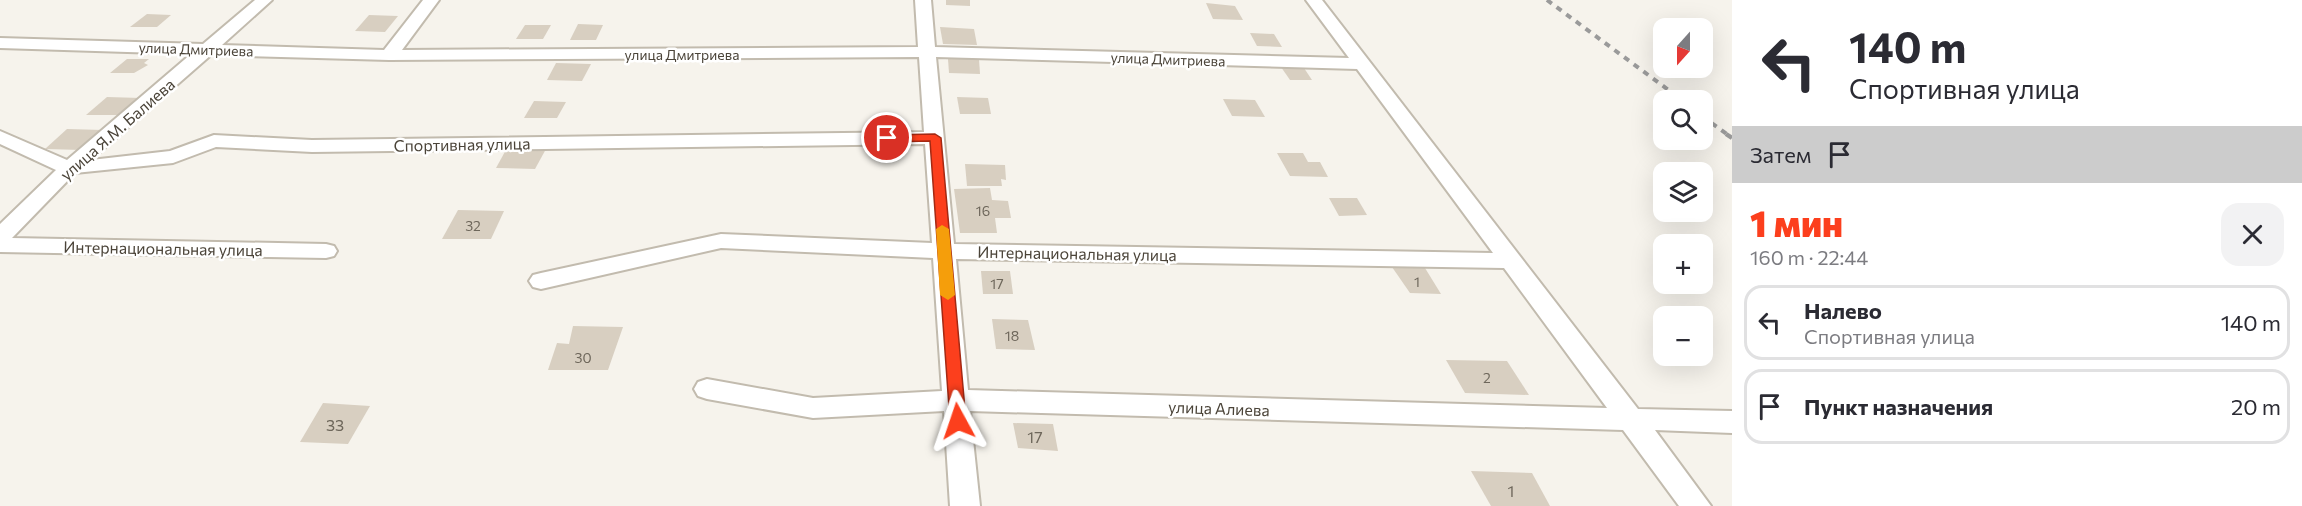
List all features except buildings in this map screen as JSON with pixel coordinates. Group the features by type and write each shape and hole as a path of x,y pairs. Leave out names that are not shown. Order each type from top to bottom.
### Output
{"street":[{"name":"улица Я.М. Балиева","path":"0,237 69,168 264,0"},
{"path":"389,55 430,0"},
{"path":"923,0 965,506"},
{"path":"1314,0 1696,506"},
{"name":"улица Дмитриева","path":"0,43 389,55 928,52 1364,64"},
{"path":"0,137 69,168"},
{"name":"Спортивная улица","path":"69,168 173,157 214,141 312,146 935,138"},
{"name":"Интернациональная улица","path":"541,280 721,241 944,251 1509,261"},
{"name":"Интернациональная улица","path":"0,244 326,251"},
{"name":"улица Алиева","path":"707,389 813,408 956,399 1632,421 1732,422"}],"railway":[{"path":"1547,0 1668,90"},
{"path":"1713,124 1728,135"},
{"path":"1726,134 1732,138"}],"slow traffic":[{"path":"942,229 948,295"}],"route":[{"path":"887,138 935,138 958,421"}]}
